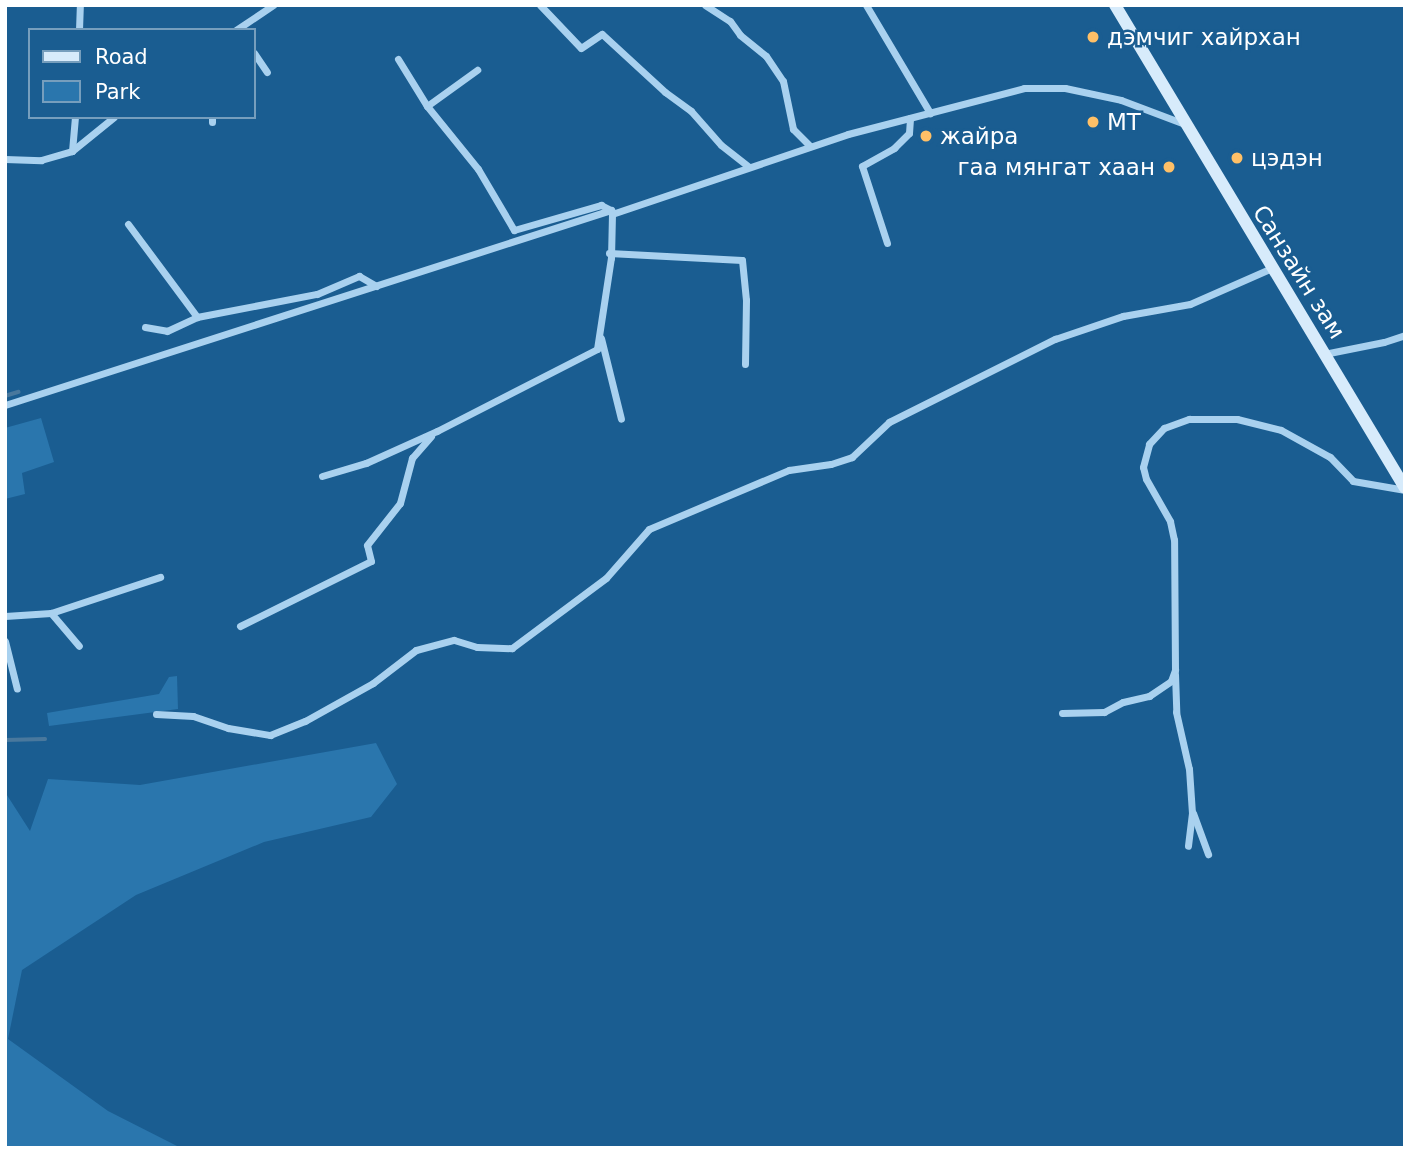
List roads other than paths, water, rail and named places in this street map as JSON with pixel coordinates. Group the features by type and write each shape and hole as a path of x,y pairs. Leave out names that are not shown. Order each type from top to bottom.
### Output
{"main road":[{"name":"Санзайн зам","path":"1115,5 1405,489"}],"street":[{"path":"79,28 80,5"},
{"path":"239,28 272,5"},
{"path":"540,5 582,48 602,34 664,92 691,111 721,145 748,166"},
{"path":"705,5 730,21 740,35 766,56 783,81 793,130 810,146"},
{"path":"866,5 930,113"},
{"path":"247,28 256,17"},
{"path":"256,57 267,72"},
{"path":"398,59 427,106 478,169 514,230 601,205 612,212"},
{"path":"427,106 477,70"},
{"path":"5,405 612,212 810,146 1024,88 1065,88 1121,100 1185,124"},
{"path":"887,243 862,166 894,148 909,133 910,118"},
{"path":"72,151 75,119"},
{"path":"5,159 41,160 72,151 112,119"},
{"path":"322,476 366,463 437,431 597,349 601,338 611,258 609,253 612,212"},
{"path":"128,224 197,317"},
{"path":"609,253 742,260 746,300 745,364"},
{"path":"156,714 193,716 228,727 270,735 305,721 373,682 416,650 454,640 477,647 512,648 606,578 649,529 789,470 831,464 852,457 889,422 1055,339 1123,316 1191,304 1272,268"},
{"path":"145,327 167,331 197,317 248,304 317,294 359,276 376,286"},
{"path":"1324,354 1405,335"},
{"path":"601,338 621,419"},
{"path":"1188,846 1192,813 1189,769 1177,712 1174,540 1170,521 1146,479 1143,467 1149,444 1164,428 1189,419 1237,419 1281,430 1329,457 1353,481 1405,489"},
{"path":"240,626 371,561 367,545 400,503 412,458 437,431"},
{"path":"5,616 51,613 160,577"},
{"path":"51,613 79,646"},
{"path":"5,641 17,689"},
{"path":"1062,713 1104,712 1123,702 1149,696 1171,681 1175,670"},
{"path":"1192,813 1208,854"}],"waterway":[{"path":"5,396 18,392"},
{"path":"5,740 45,739"}],"place":[{"name":"дэмчиг хайрхан","path":"1093,37"},
{"name":"MT","path":"1093,122"},
{"name":"жайра","path":"926,136"},
{"name":"цэдэн","path":"1237,158"},
{"name":"гаа мянгат хаан","path":"1169,167"}]}
